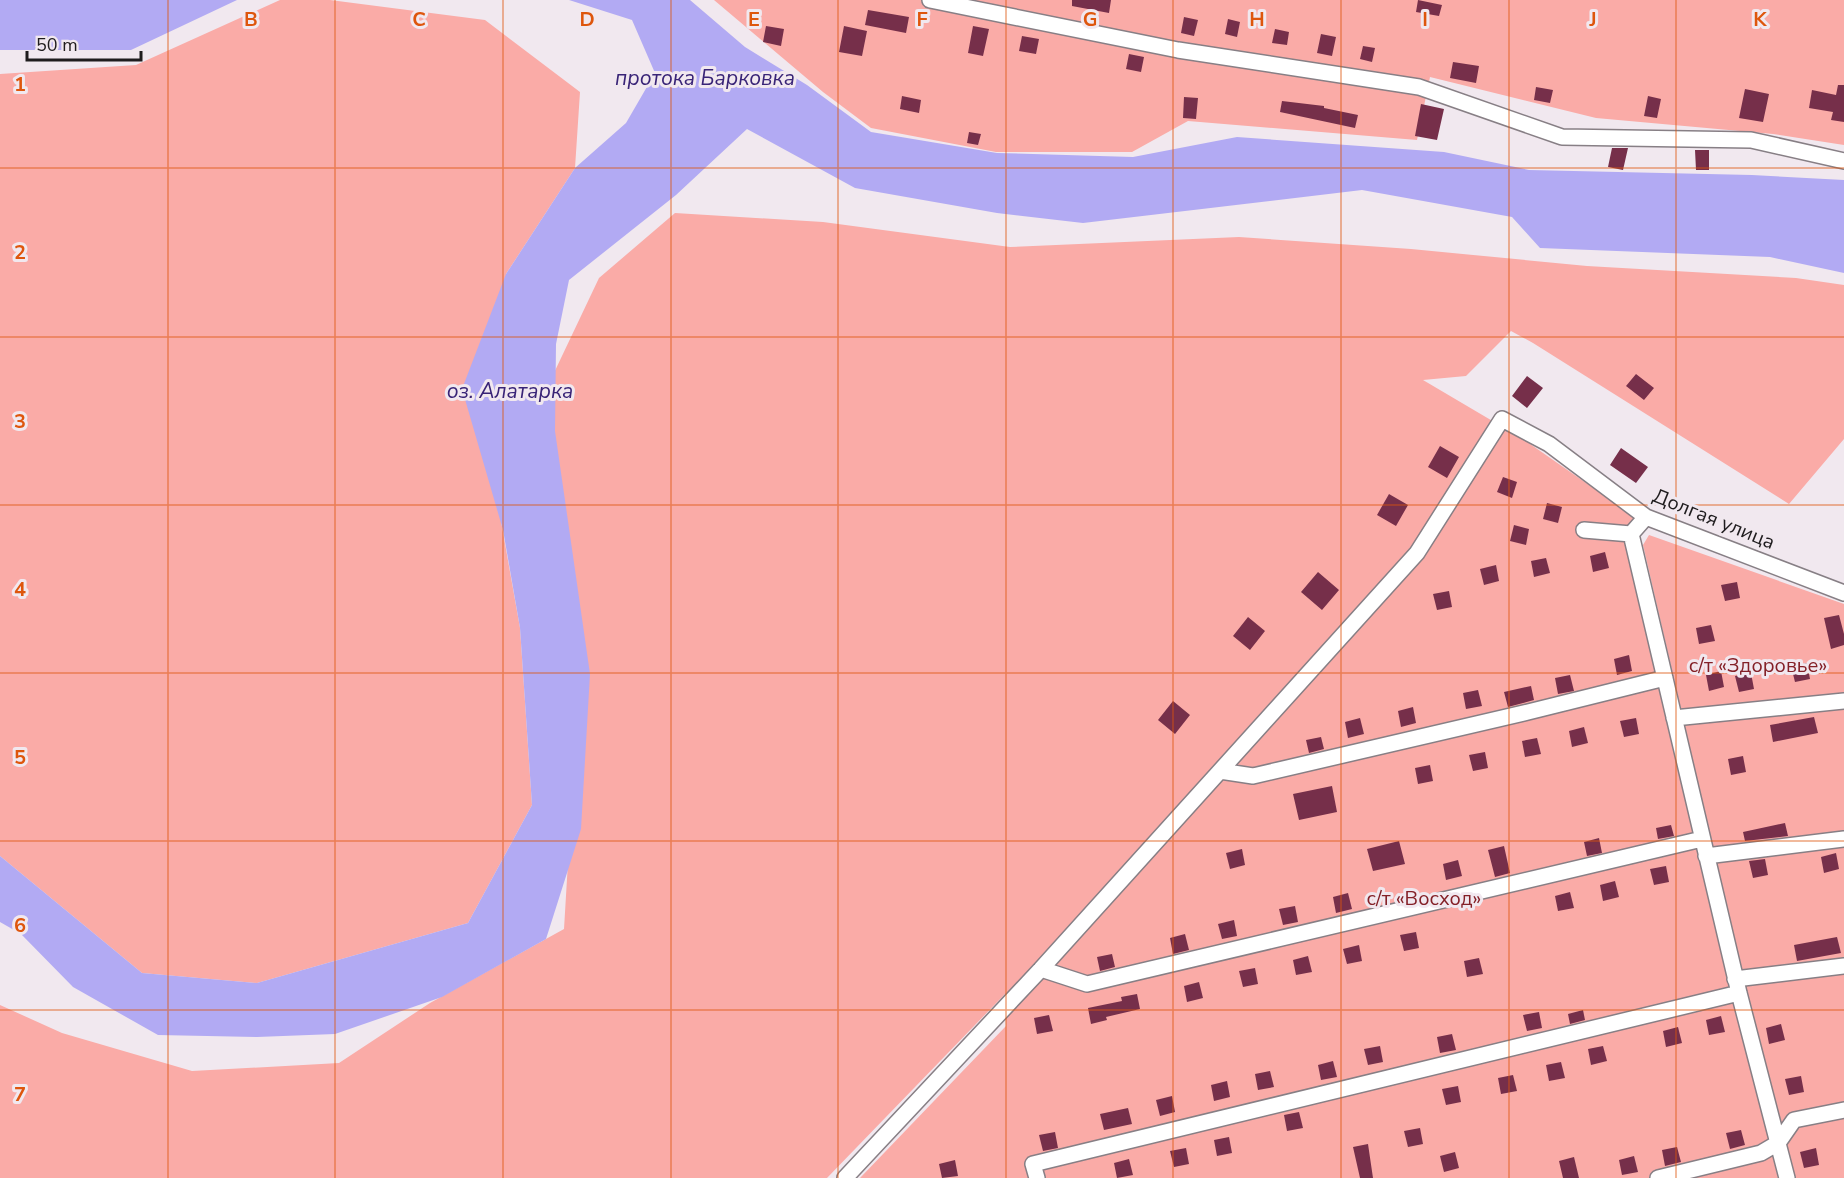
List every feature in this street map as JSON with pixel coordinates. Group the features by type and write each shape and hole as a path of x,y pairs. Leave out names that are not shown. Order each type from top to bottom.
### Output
{"street":[{"path":"930,0 1178,50 1419,87 1562,137 1751,140 1844,161"},
{"name":"Долгая улица","path":"1220,771 1417,554 1502,419 1549,444 1646,517 1844,593"},
{"path":"1631,534 1646,517"},
{"path":"1584,530 1631,534"},
{"path":"1631,534 1737,986 1787,1178"},
{"path":"844,1178 1041,969 1220,771 1253,776 1665,678"},
{"path":"1674,718 1844,700"},
{"path":"1041,969 1087,984 1702,839"},
{"path":"1706,856 1844,839"},
{"path":"1037,1178 1033,1164 1737,986 1844,966"},
{"path":"1658,1178 1761,1153 1778,1143 1794,1120 1844,1110"}],"green space":[{"path":"280,0 330,0 485,20 580,92 575,168 506,274 501,521 520,628 532,805 468,923 257,983 142,973 0,856 0,74 136,65"},
{"path":"714,0 1844,0 1844,145 1773,134 1596,118 1430,77 1417,140 1188,121 1132,152 996,152 871,128 823,92"},
{"name":"с/т «Восход»","path":"675,213 823,222 1010,247 1239,237 1411,249 1587,266 1796,278 1844,285 1844,439 1789,504 1511,331 1466,376 1423,380 1523,439 1635,517 1625,544 1778,1178 860,1178 1006,1026 1005,994 827,1178 0,1178 0,1005 62,1033 192,1071 339,1063 430,1003 564,929 574,762 543,396 599,278"},
{"name":"с/т «Здоровье»","path":"1649,535 1844,604 1844,1178 1792,1178 1745,987 1643,545"}],"water":[{"path":"0,0 237,0 131,50 0,50"},
{"path":"569,0 690,0 745,47 807,85 871,132 997,153 1133,157 1237,137 1444,152 1529,170 1752,175 1844,180 1844,273 1770,257 1540,248 1512,217 1362,190 1083,223 997,213 855,188 747,129 676,195 569,280 556,344 555,431 590,674 581,829 546,939 442,997 335,1034 257,1037 158,1035 73,987 21,934 0,922 0,856 142,973 257,983 468,923 532,805 520,628 503,530 462,389 506,274 575,168 626,123 655,73 632,20"}],"building":[{"path":"1072,0 1111,0 1109,13 1072,6"},
{"path":"1418,0 1442,5 1439,16 1416,12"},
{"path":"868,10 909,17 906,33 865,25"},
{"path":"1184,17 1198,20 1194,36 1181,33"},
{"path":"1228,19 1240,22 1237,37 1225,34"},
{"path":"766,26 784,29 781,46 763,42"},
{"path":"844,26 867,31 862,56 839,52"},
{"path":"973,26 989,29 983,56 968,53"},
{"path":"1275,29 1289,32 1287,45 1272,43"},
{"path":"1321,34 1336,37 1332,56 1317,53"},
{"path":"1022,36 1039,39 1036,54 1019,51"},
{"path":"1363,46 1375,48 1372,62 1360,59"},
{"path":"1129,54 1144,57 1141,72 1126,69"},
{"path":"1453,62 1479,66 1476,83 1450,78"},
{"path":"1838,85 1844,85 1844,122 1831,120 1833,112 1809,108 1812,90 1836,95"},
{"path":"1536,87 1553,90 1550,103 1534,100"},
{"path":"1745,89 1769,94 1763,122 1739,118"},
{"path":"902,96 921,100 919,113 900,109"},
{"path":"1648,96 1661,99 1657,118 1644,116"},
{"path":"1184,97 1198,98 1196,119 1183,118"},
{"path":"1282,101 1324,106 1324,108 1358,115 1355,128 1280,112"},
{"path":"1421,104 1444,109 1437,140 1415,136"},
{"path":"969,132 981,134 978,145 967,143"},
{"path":"1612,148 1628,148 1623,170 1608,167"},
{"path":"1695,150 1709,150 1709,170 1696,170"},
{"path":"1636,374 1654,388 1644,400 1626,386"},
{"path":"1527,376 1543,388 1527,408 1512,396"},
{"path":"1440,446 1459,457 1447,478 1428,467"},
{"path":"1621,448 1648,467 1636,483 1610,465"},
{"path":"1503,477 1517,482 1512,498 1497,492"},
{"path":"1389,494 1408,505 1396,526 1377,515"},
{"path":"1547,503 1562,507 1558,523 1543,519"},
{"path":"1514,525 1529,529 1526,545 1510,541"},
{"path":"1605,552 1609,568 1593,572 1590,556"},
{"path":"1546,558 1550,573 1534,577 1531,561"},
{"path":"1496,565 1499,581 1484,585 1480,569"},
{"path":"1318,572 1339,590 1322,610 1301,592"},
{"path":"1737,582 1740,598 1725,601 1721,585"},
{"path":"1449,591 1452,607 1437,610 1433,594"},
{"path":"1839,615 1844,634 1844,645 1831,649 1824,618"},
{"path":"1248,617 1265,631 1250,650 1233,636"},
{"path":"1711,625 1715,641 1699,644 1696,628"},
{"path":"1629,655 1632,671 1617,675 1614,659"},
{"path":"1807,663 1810,679 1795,682 1791,666"},
{"path":"1721,671 1724,687 1709,691 1706,675"},
{"path":"1751,673 1754,689 1739,692 1735,676"},
{"path":"1570,675 1574,691 1558,694 1555,678"},
{"path":"1531,686 1534,700 1508,707 1504,692"},
{"path":"1478,690 1482,706 1466,709 1463,693"},
{"path":"1173,701 1190,715 1175,734 1158,720"},
{"path":"1413,707 1416,723 1401,727 1398,711"},
{"path":"1814,717 1818,733 1773,742 1770,725"},
{"path":"1360,718 1364,734 1348,738 1345,722"},
{"path":"1636,718 1639,734 1624,737 1620,721"},
{"path":"1584,727 1588,743 1572,747 1569,731"},
{"path":"1321,737 1324,749 1309,753 1306,740"},
{"path":"1537,738 1541,754 1525,757 1522,741"},
{"path":"1485,752 1488,768 1473,771 1469,755"},
{"path":"1743,756 1746,772 1731,775 1728,759"},
{"path":"1430,765 1433,781 1418,784 1415,768"},
{"path":"1332,786 1337,812 1299,820 1293,794"},
{"path":"1785,823 1788,836 1745,841 1743,832"},
{"path":"1671,825 1674,836 1658,839 1656,828"},
{"path":"1599,838 1602,853 1587,856 1584,842"},
{"path":"1399,841 1405,864 1373,871 1367,849"},
{"path":"1504,846 1510,873 1495,877 1488,850"},
{"path":"1242,849 1245,865 1230,869 1226,853"},
{"path":"1836,853 1839,869 1824,873 1821,857"},
{"path":"1765,859 1768,875 1753,878 1749,861"},
{"path":"1458,860 1462,876 1446,880 1443,864"},
{"path":"1666,866 1669,882 1654,885 1650,869"},
{"path":"1615,881 1619,897 1603,901 1600,885"},
{"path":"1570,892 1574,908 1558,911 1555,896"},
{"path":"1348,893 1352,909 1336,913 1333,897"},
{"path":"1295,906 1298,922 1283,925 1279,909"},
{"path":"1234,920 1237,936 1222,939 1218,924"},
{"path":"1416,932 1419,948 1404,951 1400,935"},
{"path":"1185,934 1189,950 1173,954 1170,938"},
{"path":"1837,937 1841,953 1797,961 1794,945"},
{"path":"1359,945 1362,961 1347,964 1343,949"},
{"path":"1112,954 1115,967 1100,971 1097,957"},
{"path":"1308,956 1312,972 1296,975 1293,960"},
{"path":"1479,958 1483,974 1467,977 1464,961"},
{"path":"1255,968 1258,984 1243,987 1239,971"},
{"path":"1199,982 1203,998 1187,1002 1184,986"},
{"path":"1137,994 1140,1009 1106,1017 1107,1020 1091,1024 1088,1008 1122,1001 1121,997"},
{"path":"1583,1010 1585,1020 1570,1024 1568,1014"},
{"path":"1539,1012 1542,1028 1527,1031 1523,1015"},
{"path":"1049,1015 1053,1031 1037,1034 1034,1018"},
{"path":"1721,1016 1725,1032 1709,1035 1706,1020"},
{"path":"1781,1024 1785,1040 1769,1044 1766,1028"},
{"path":"1678,1027 1682,1043 1666,1047 1663,1031"},
{"path":"1452,1034 1456,1050 1440,1053 1437,1037"},
{"path":"1380,1046 1383,1062 1368,1065 1364,1049"},
{"path":"1603,1046 1607,1061 1591,1065 1588,1049"},
{"path":"1333,1061 1337,1077 1321,1080 1318,1065"},
{"path":"1561,1062 1565,1078 1549,1081 1546,1065"},
{"path":"1270,1071 1274,1087 1258,1090 1255,1074"},
{"path":"1513,1075 1517,1091 1501,1094 1498,1078"},
{"path":"1801,1076 1804,1092 1789,1095 1785,1079"},
{"path":"1227,1081 1230,1097 1214,1101 1211,1085"},
{"path":"1458,1086 1461,1102 1446,1105 1442,1089"},
{"path":"1172,1096 1175,1112 1160,1116 1156,1100"},
{"path":"1128,1108 1132,1124 1104,1130 1100,1114"},
{"path":"1299,1112 1303,1128 1287,1131 1284,1115"},
{"path":"1420,1128 1423,1144 1408,1147 1404,1131"},
{"path":"1741,1130 1745,1145 1730,1149 1726,1133"},
{"path":"1055,1132 1058,1148 1043,1151 1039,1135"},
{"path":"1229,1137 1232,1153 1217,1156 1214,1140"},
{"path":"1368,1144 1373,1178 1360,1178 1353,1147"},
{"path":"1677,1147 1681,1162 1665,1166 1662,1150"},
{"path":"1186,1148 1189,1164 1174,1167 1170,1151"},
{"path":"1816,1148 1819,1165 1804,1168 1800,1152"},
{"path":"1455,1152 1459,1168 1444,1172 1440,1156"},
{"path":"1634,1156 1638,1172 1622,1175 1619,1160"},
{"path":"1574,1157 1579,1178 1563,1178 1559,1161"},
{"path":"1129,1159 1133,1175 1117,1178 1114,1163"},
{"path":"955,1160 958,1176 942,1178 939,1164"}],"water label":[{"name":"протока Барковка","path":"705,78"},
{"name":"оз. Алатарка","path":"510,391"}]}
